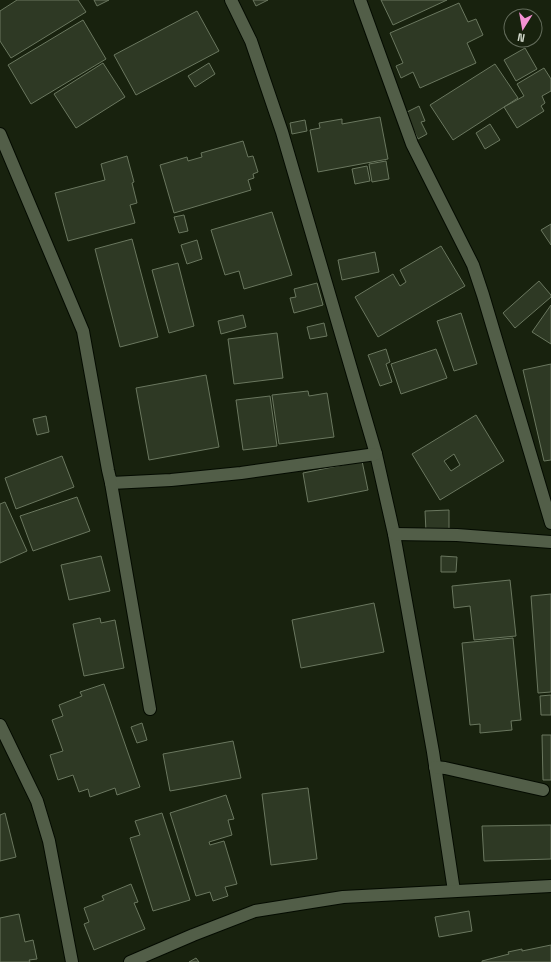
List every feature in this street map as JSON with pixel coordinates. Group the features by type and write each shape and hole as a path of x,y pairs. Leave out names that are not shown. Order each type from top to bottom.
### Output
{"street":[{"path":"232,0 251,41 282,132 376,454 394,534 436,767 454,891"},
{"path":"360,0 412,144 473,265 551,523"},
{"path":"0,134 83,331 150,709"},
{"path":"111,483 171,480 240,473 376,454"},
{"path":"394,534 457,535 551,542"},
{"path":"0,725 37,801 49,841 72,962"},
{"path":"436,767 543,790"},
{"path":"130,962 255,911 343,897 551,886"}],"building":[{"path":"17,0 78,0 86,12 11,58 0,41 0,11"},
{"path":"94,0 109,0 97,6"},
{"path":"253,0 268,0 256,6"},
{"path":"381,0 447,0 393,25"},
{"path":"459,3 468,22 476,19 483,35 467,43 476,63 420,88 413,72 401,78 396,66 403,63 390,33"},
{"path":"197,11 219,51 136,95 114,55"},
{"path":"83,20 106,59 31,104 8,65"},
{"path":"525,48 537,69 516,81 504,60"},
{"path":"103,63 125,97 76,128 54,94"},
{"path":"209,63 215,74 195,87 188,76"},
{"path":"495,64 518,98 453,140 430,105"},
{"path":"544,68 551,79 551,91 542,96 545,103 541,106 544,111 517,128 504,107 524,96 517,84"},
{"path":"419,106 425,121 421,122 427,134 418,139 405,113"},
{"path":"380,117 388,159 318,172 310,130 320,128 319,123 342,119 342,124"},
{"path":"305,120 307,131 292,134 290,123"},
{"path":"490,124 500,140 485,149 476,133"},
{"path":"243,141 248,157 253,156 258,172 253,174 254,178 248,180 251,190 174,213 160,165 187,157 188,161 202,157 201,153"},
{"path":"127,156 134,182 132,183 137,203 130,205 135,223 68,241 55,193 105,180 101,164"},
{"path":"386,161 389,179 372,182 369,164"},
{"path":"367,166 370,181 355,184 352,169"},
{"path":"272,212 292,275 244,289 239,271 225,275 211,230"},
{"path":"184,215 188,231 179,233 174,217"},
{"path":"551,224 551,245 541,230"},
{"path":"132,239 158,337 120,347 95,249"},
{"path":"197,240 202,259 187,264 181,245"},
{"path":"441,246 465,286 378,337 355,297 393,274 400,286 406,282 400,270"},
{"path":"375,252 379,272 342,280 338,260"},
{"path":"178,263 194,326 169,333 152,270"},
{"path":"539,281 551,297 515,328 503,313"},
{"path":"317,283 323,305 294,313 290,298 296,297 294,289"},
{"path":"551,305 551,344 532,332"},
{"path":"461,313 477,364 454,371 437,321"},
{"path":"243,315 246,327 221,334 218,321"},
{"path":"324,323 327,336 310,339 307,327"},
{"path":"277,333 283,378 234,384 228,339"},
{"path":"386,349 390,362 386,364 392,382 380,386 368,355"},
{"path":"436,349 447,378 401,394 391,364"},
{"path":"551,364 551,460 544,461 523,370"},
{"path":"206,375 219,447 149,460 136,388"},
{"path":"308,391 309,396 327,393 334,437 279,444 272,395"},
{"path":"270,396 277,446 243,450 236,400"},
{"path":"476,415 504,461 440,500 412,454","holes":["454,454 460,465 451,471 444,461"]},
{"path":"46,416 49,432 37,435 33,419"},
{"path":"62,456 74,487 16,509 5,478"},
{"path":"362,461 368,490 308,502 303,473"},
{"path":"77,497 90,531 33,551 20,516"},
{"path":"5,502 27,551 0,563 0,504"},
{"path":"449,510 449,531 426,532 425,511"},
{"path":"101,556 110,591 69,600 61,565"},
{"path":"441,556 457,557 456,572 441,572"},
{"path":"510,580 516,636 474,640 470,606 454,608 452,586"},
{"path":"551,594 551,692 538,693 531,596"},
{"path":"374,603 384,652 301,668 292,620"},
{"path":"100,618 101,623 115,620 124,668 84,676 73,624"},
{"path":"513,638 521,720 511,721 512,730 480,733 480,724 470,725 462,643"},
{"path":"104,684 140,787 117,795 115,788 90,797 88,789 79,792 73,775 58,780 50,755 63,751 52,720 63,716 59,705 82,696 80,692"},
{"path":"551,695 551,715 541,715 540,696"},
{"path":"142,723 147,740 137,743 131,727"},
{"path":"542,735 551,735 551,780 543,780"},
{"path":"233,741 241,778 170,791 163,754"},
{"path":"308,788 317,859 271,865 262,794"},
{"path":"226,795 234,819 228,820 232,835 209,842 210,845 224,841 237,884 225,887 228,896 213,901 210,892 196,896 170,813"},
{"path":"5,813 16,857 0,861 0,815"},
{"path":"162,813 190,900 153,911 130,838 140,835 135,821"},
{"path":"551,825 551,859 484,861 482,826"},
{"path":"131,884 138,902 134,903 145,929 94,950 84,924 89,922 84,908 104,900 102,896"},
{"path":"469,911 472,931 439,937 435,917"},
{"path":"19,914 25,942 33,940 37,959 29,960 30,962 0,962 0,918"},
{"path":"551,945 551,962 482,962 509,954 508,952 522,949 522,951"},
{"path":"196,958 199,962 189,962"}]}
